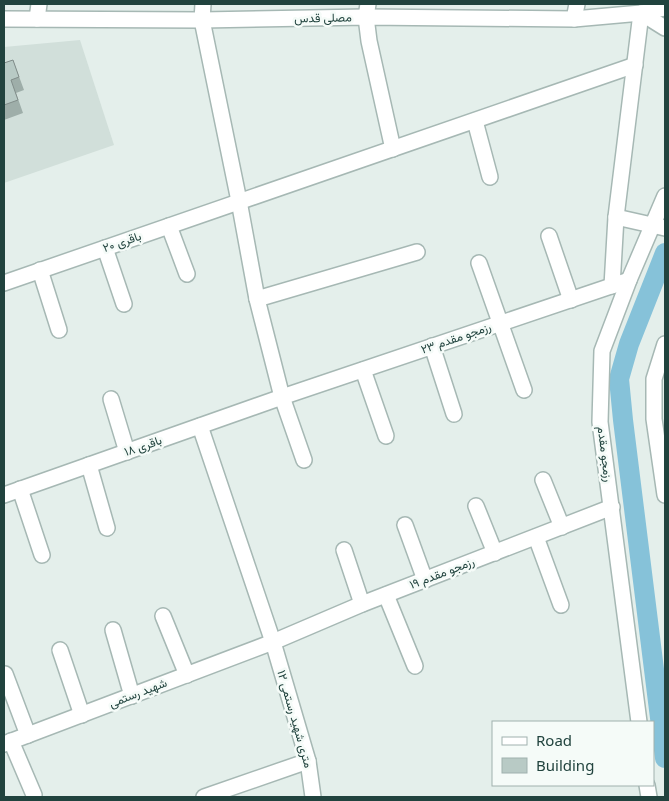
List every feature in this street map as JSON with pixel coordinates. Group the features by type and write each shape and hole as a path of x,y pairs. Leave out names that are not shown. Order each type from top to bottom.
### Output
{"street":[{"path":"203,4 202,20 240,202 257,299 282,397 304,460"},
{"name":"مصلی قدس","path":"4,19 38,11 202,20 367,11 575,11 641,13 665,8"},
{"path":"367,11 393,149"},
{"path":"612,286 616,217 641,13 665,28"},
{"name":"باقری ۲۰","path":"4,283 635,65"},
{"path":"476,121 490,177"},
{"name":"رزمجو مقدم","path":"639,721 600,422 602,351 630,280 657,227 665,196"},
{"path":"616,217 657,227"},
{"path":"170,226 187,274"},
{"path":"549,236 571,300"},
{"path":"104,248 124,304"},
{"path":"257,299 417,252"},
{"path":"480,263 524,390"},
{"path":"40,270 59,330"},
{"name":"رزمجو مقدم ۲۳","path":"282,397 630,280"},
{"path":"665,344 654,379 660,403 654,419 665,495"},
{"path":"432,346 454,414"},
{"path":"363,370 386,436"},
{"name":"باقری ۱۸","path":"4,495 282,397"},
{"path":"111,399 127,452"},
{"name":"۱۲ متری شهید رستمی","path":"200,426 273,642 308,761 313,797"},
{"path":"89,465 108,528"},
{"path":"543,480 562,526"},
{"path":"20,490 42,555"},
{"path":"476,506 495,553"},
{"name":"رزمجو مقدم ۱۹","path":"273,642 362,604 612,507"},
{"path":"405,525 425,580"},
{"path":"536,537 561,605"},
{"path":"344,550 362,604"},
{"path":"386,595 415,666"},
{"path":"163,616 187,675"},
{"path":"113,630 132,696"},
{"name":"شهید رستمی","path":"8,743 273,642"},
{"path":"60,650 82,715"},
{"path":"5,674 28,735"},
{"path":"8,743 34,795"},
{"path":"204,797 308,761"}],"shaded area":[{"path":"80,40 114,145 4,183 4,47"}],"building":[{"path":"13,60 19,77 11,80 18,100 4,105 4,63"}],"waterway":[{"path":"665,253 629,344 619,379 665,758"}]}
